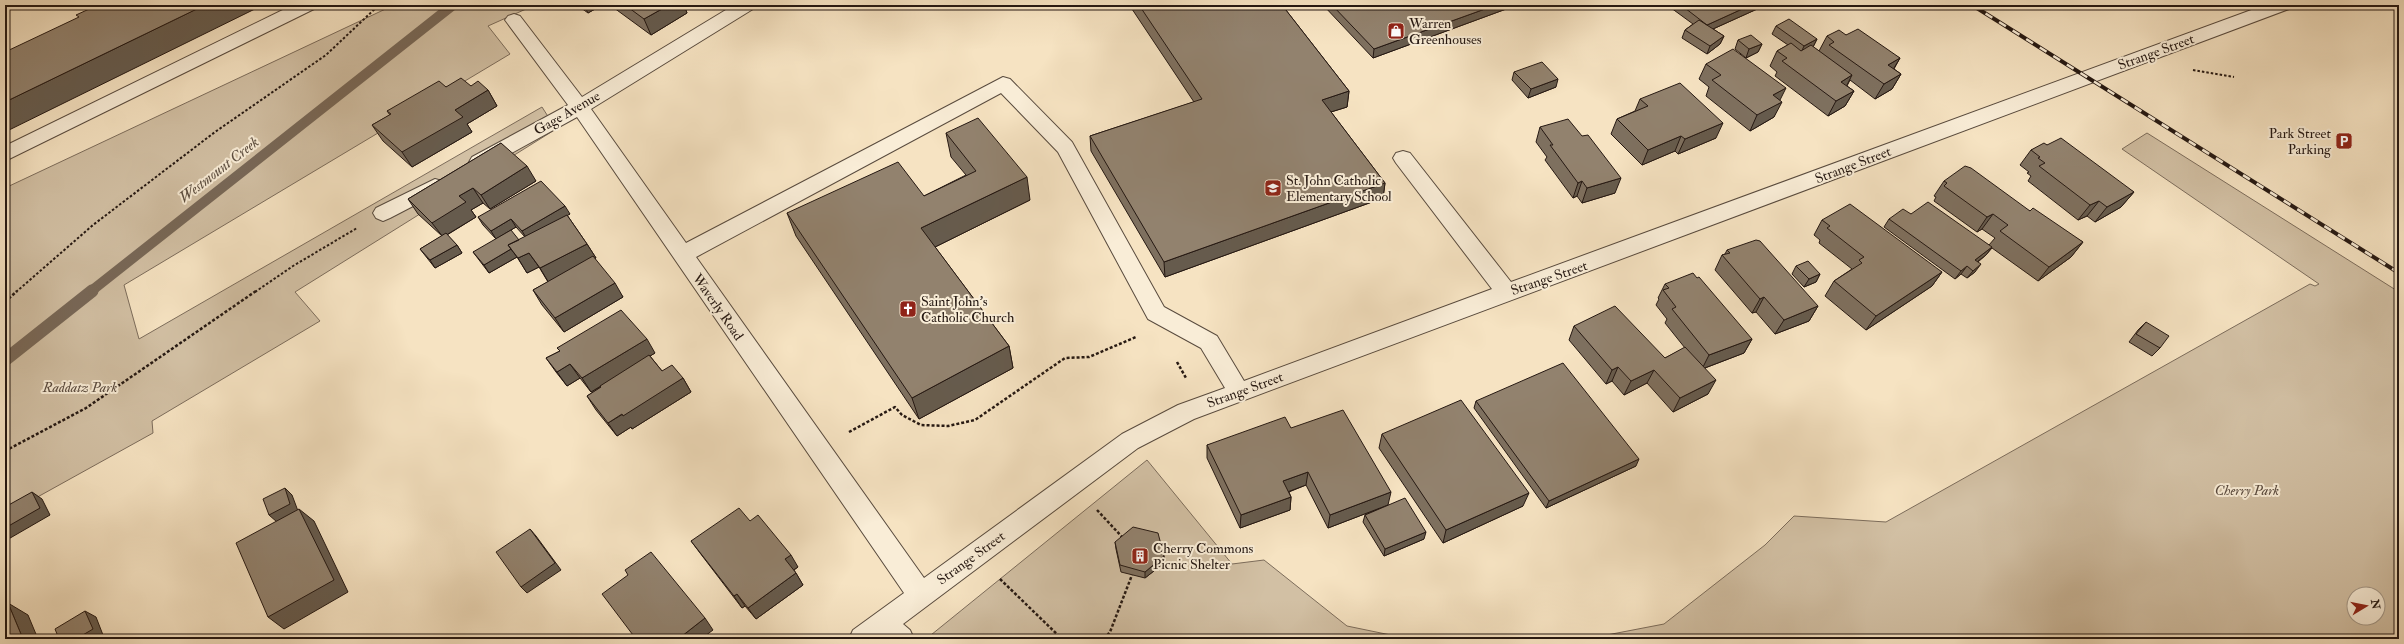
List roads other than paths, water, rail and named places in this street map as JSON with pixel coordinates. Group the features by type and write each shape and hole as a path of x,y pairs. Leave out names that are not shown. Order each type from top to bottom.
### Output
{"street":[{"path":"5,154 308,5"},
{"name":"Gage Avenue","path":"383,213 580,107 747,5"},
{"name":"Strange Street","path":"862,639 892,630 921,595 1130,441 1186,412 2283,5"},
{"name":"Waverly Road","path":"514,20 580,107 921,595"},
{"path":"682,255 1003,84 1065,147 1156,313 1209,342 1239,392"},
{"path":"1403,158 1507,293"}],"waterway":[{"name":"Westmount Creek","path":"90,292 453,5"},
{"name":"Westmount Creek","path":"5,360 92,291"}],"railway":[{"path":"1972,5 2399,273"}],"place":[{"name":"Warren Greenhouses","path":"1396,31"},
{"name":"Park Street Parking","path":"2344,141"},
{"name":"St. John Catholic Elementary School","path":"1273,188"},
{"name":"Saint John's Catholic Church","path":"908,309"},
{"name":"Cherry Commons Picnic Shelter","path":"1140,556"}],"park label":[{"name":"Raddatz Park","path":"80,387"},
{"name":"Cherry Park","path":"2247,490"}]}
